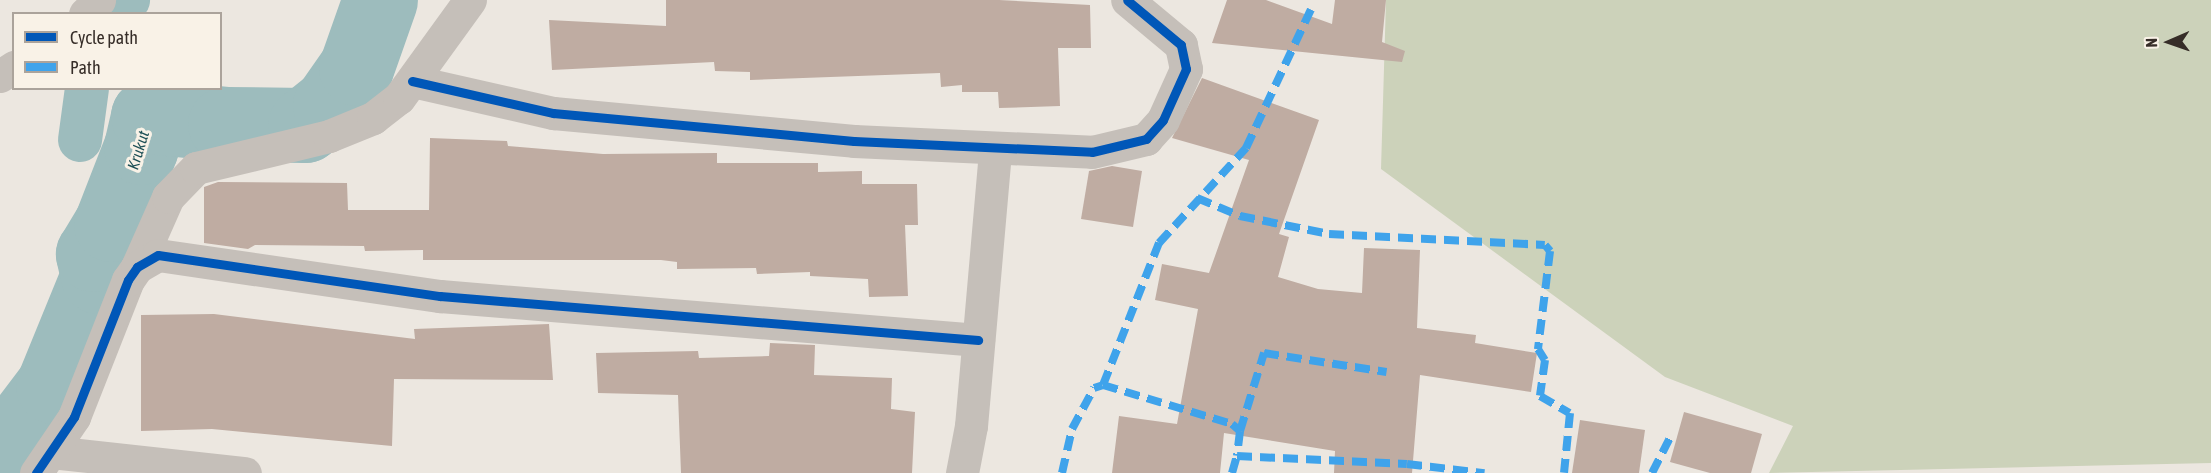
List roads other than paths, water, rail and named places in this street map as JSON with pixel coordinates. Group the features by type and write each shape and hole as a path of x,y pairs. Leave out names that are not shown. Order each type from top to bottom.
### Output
{"street":[{"path":"87,12 99,0"},
{"path":"43,463 74,417 168,197 196,168 357,127 388,108 412,81 470,0"},
{"path":"412,81 553,113 995,150 1092,152 1124,148 1146,139 1163,120 1181,84 1185,56 1171,35 1126,0"},
{"path":"962,473 978,340 995,150"},
{"path":"137,267 158,255 440,296 978,340"},
{"path":"43,463 244,473"}],"waterway":[{"path":"119,12 128,0"},
{"name":"Krukut","path":"0,456 53,386 98,276 93,254 111,224 141,147 148,116 225,124 305,125 330,105 356,68 380,0"},
{"path":"80,140 87,90"}]}
